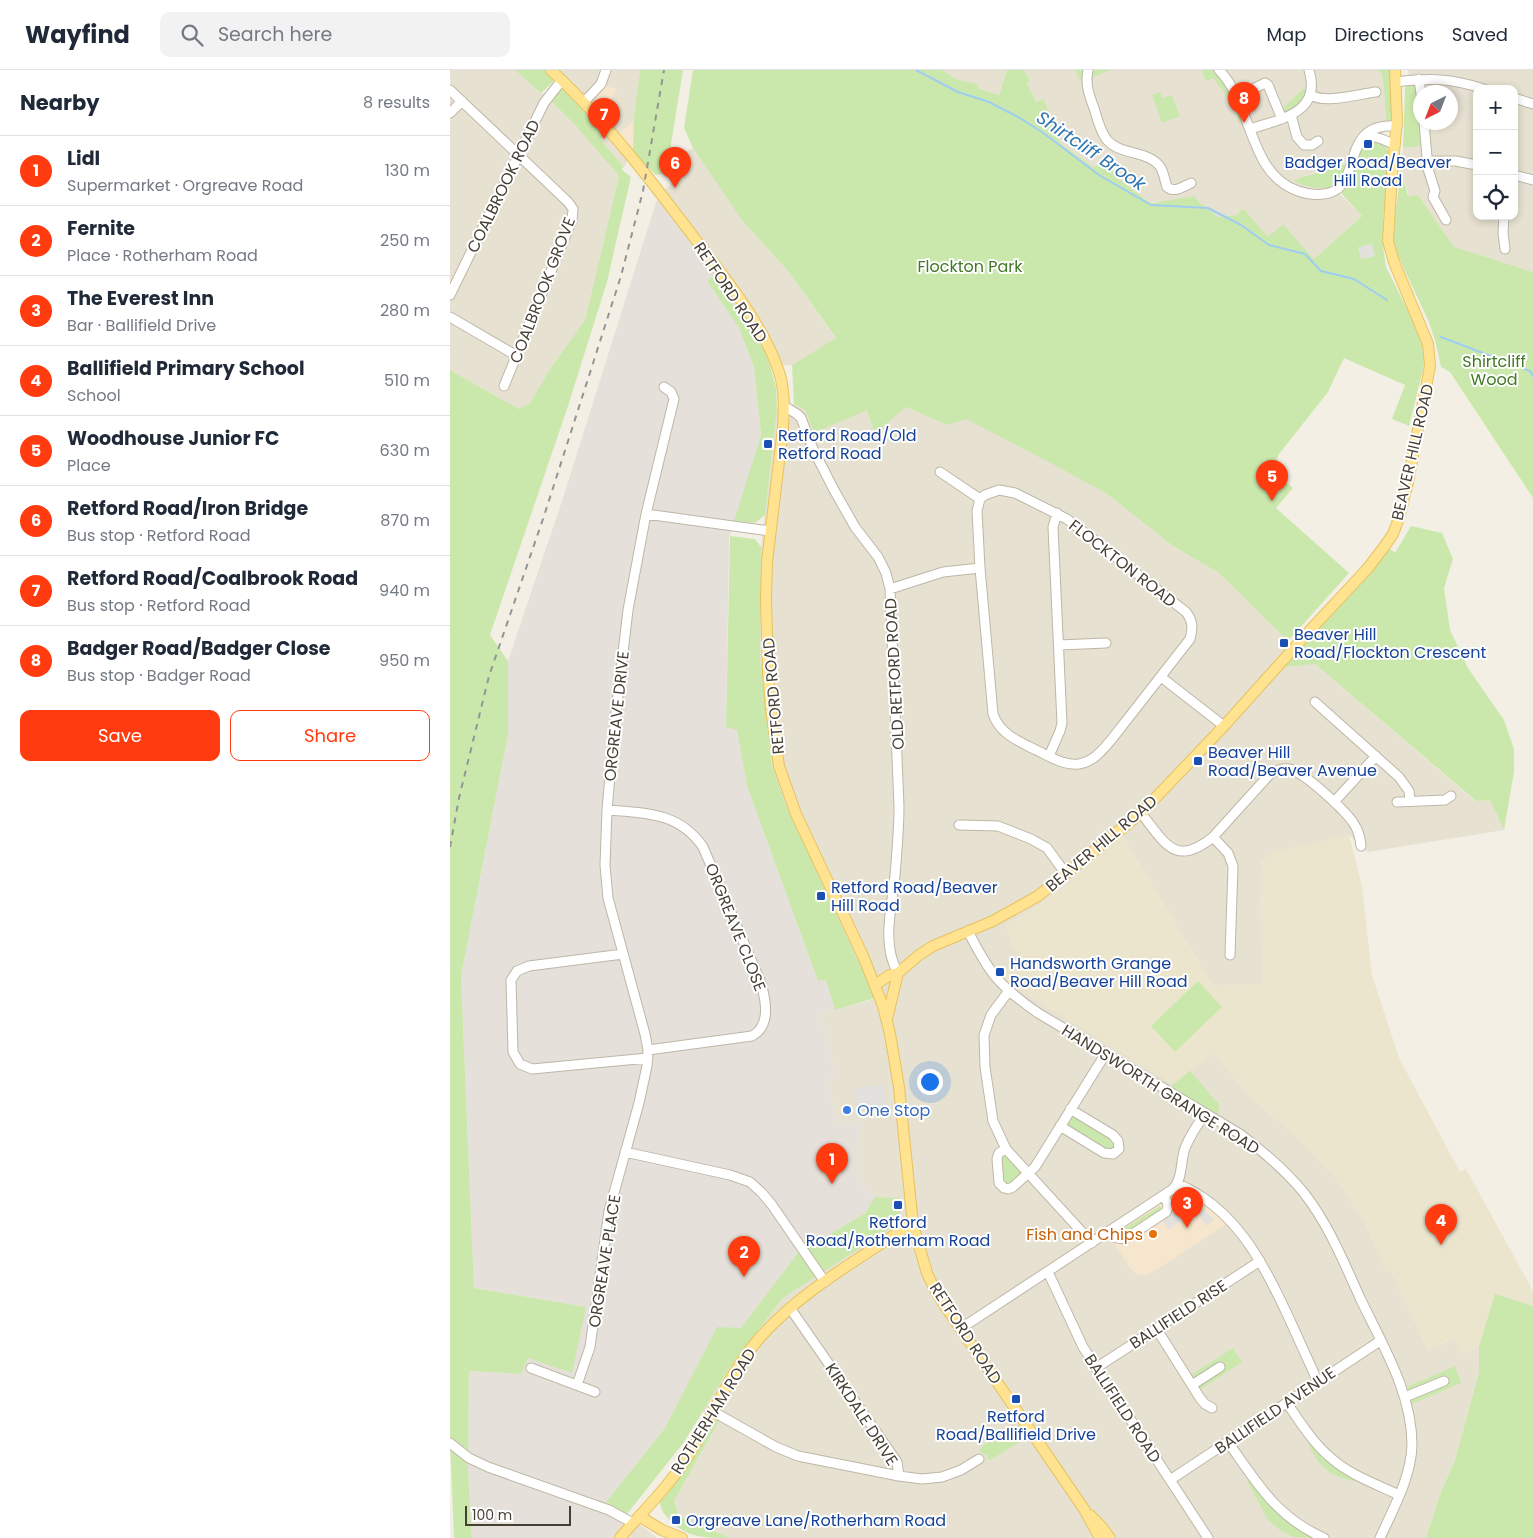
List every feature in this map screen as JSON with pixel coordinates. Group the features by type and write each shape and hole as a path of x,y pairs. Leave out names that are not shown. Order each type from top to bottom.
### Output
{"main road":[{"name":"RETFORD ROAD","path":"551,70 584,102 661,194 719,270 764,338 780,372 784,406 770,531 766,599 768,672 779,766 796,814 880,995 887,1020 899,1088 913,1225 920,1254 934,1288 960,1329 1084,1509 1100,1538"},
{"name":"BEAVER HILL ROAD","path":"880,995 919,955 933,946 1025,905 1141,812 1224,726 1372,563 1393,534 1399,518 1409,476 1430,366 1428,344 1394,262 1388,241 1397,126 1396,70"},
{"name":"BEAVER HILL ROAD","path":"875,985 890,975 897,976"},
{"path":"887,1020 897,976"},
{"name":"ROTHERHAM ROAD","path":"620,1538 688,1456 712,1411 750,1349 775,1321 825,1282 905,1228 913,1225"},
{"name":"RETFORD ROAD","path":"1084,1509 1110,1538"},
{"path":"636,1519 682,1538"}],"street":[{"path":"584,102 601,84 606,70"},
{"path":"1088,70 1086,76 1088,91 1106,138 1115,146 1150,158 1156,162 1169,189 1175,190 1191,183"},
{"path":"1219,70 1234,88 1266,164 1277,178 1292,189 1309,194 1330,193 1340,188 1348,176 1354,151 1366,134 1375,129 1397,126"},
{"path":"1250,129 1282,119 1305,105 1311,95 1312,82 1308,70"},
{"path":"1396,82 1438,74 1473,86"},
{"path":"1419,79 1419,85"},
{"name":"COALBROOK ROAD","path":"450,295 544,102 562,80"},
{"path":"1247,92 1265,83 1268,85 1282,119"},
{"name":"COALBROOK GROVE","path":"450,90 571,206 573,214 504,386"},
{"path":"1311,95 1317,98 1328,99 1376,92"},
{"path":"1357,94 1360,105"},
{"path":"1518,99 1533,104"},
{"path":"450,113 462,101"},
{"path":"1291,115 1297,137 1304,145 1312,145 1318,140"},
{"path":"1425,130 1427,161 1434,191 1433,197 1446,220"},
{"path":"1359,143 1366,139 1377,138 1395,144"},
{"path":"1427,161 1473,163"},
{"path":"1517,175 1533,180"},
{"path":"1505,220 1507,233 1505,249"},
{"path":"450,317 517,356"},
{"name":"ORGREAVE DRIVE","path":"648,1054 608,898 606,881 607,810 628,610 646,514 674,399 671,392 664,387"},
{"name":"OLD RETFORD ROAD","path":"784,406 801,418 816,456 856,526 878,557 886,573 890,588 899,832 889,943 892,963 897,976"},
{"path":"940,472 980,499 977,511 980,568 993,714 996,722 1008,735 1049,756 1072,764 1081,764 1090,760 1103,749 1161,677 1224,726"},
{"name":"FLOCKTON ROAD","path":"980,499 992,492 1007,490 1057,513 1082,530 1186,612 1190,616 1192,627 1190,639 1161,677"},
{"path":"1049,756 1062,723 1053,527 1057,513"},
{"path":"646,514 770,531"},
{"path":"890,588 943,572 980,568"},
{"path":"1059,645 1106,643"},
{"path":"1315,702 1376,756 1405,785 1409,791 1410,801"},
{"path":"1334,802 1376,756"},
{"path":"1141,812 1174,850 1190,851 1213,837 1270,774 1283,769 1296,771 1334,802 1356,826 1360,835 1361,846"},
{"path":"1396,802 1445,800 1451,796"},
{"name":"ORGREAVE CLOSE","path":"607,810 658,816 681,825 697,838 703,847 765,996 764,1024 758,1033 752,1036 648,1054 532,1069 520,1064 514,1052 512,980 517,971 529,966 623,954"},
{"path":"959,825 998,826 1031,838 1047,848 1066,874"},
{"path":"1213,837 1228,853 1233,866 1230,956"},
{"name":"HANDSWORTH GRANGE ROAD","path":"968,931 989,970 1008,992 1038,1013 1240,1134 1268,1155 1305,1195 1333,1239 1405,1397 1410,1418 1412,1447 1407,1476 1380,1538"},
{"path":"1008,992 991,1015 985,1030 983,1043 991,1111 998,1133 1006,1149 1092,1243"},
{"path":"1006,1149 999,1153 997,1159 999,1183 1008,1189 1013,1187 1034,1167 1106,1053"},
{"name":"ORGREAVE PLACE","path":"577,1385 590,1347 609,1211 639,1103 648,1054"},
{"path":"1060,1126 1104,1153 1114,1154 1119,1149 1118,1140 1113,1134 1070,1109"},
{"path":"960,1329 1164,1196 1178,1184 1184,1150 1190,1136 1205,1114"},
{"path":"625,1152 730,1175 750,1182 762,1192 772,1205 825,1282"},
{"path":"1178,1184 1204,1199 1231,1221 1242,1234 1260,1261 1278,1294 1318,1382"},
{"path":"1107,1232 1119,1238 1124,1239 1128,1237 1166,1212 1168,1204 1164,1196"},
{"name":"BALLIFIELD RISE","path":"1096,1368 1260,1261"},
{"name":"BALLIFIELD ROAD","path":"1048,1272 1074,1330 1096,1368 1208,1538"},
{"name":"KIRKDALE DRIVE","path":"790,1308 897,1462 899,1476 922,1479 942,1477 961,1470 980,1459"},
{"path":"1156,1328 1205,1404 1212,1408"},
{"name":"BALLIFIELD AVENUE","path":"1170,1480 1380,1341"},
{"path":"1192,1385 1220,1367"},
{"path":"531,1368 595,1392"},
{"path":"1405,1397 1444,1380"},
{"path":"1287,1403 1313,1440 1332,1459 1351,1472 1400,1495"},
{"path":"712,1411 776,1447 798,1456 899,1476"},
{"path":"1228,1442 1263,1491 1282,1512 1303,1528 1324,1538"},
{"path":"454,1446 469,1458 488,1467 636,1519"}],"shaded area":[{"path":"450,70 515,70 550,100 576,126 619,176 585,320 550,369 530,403 519,409 450,370"},
{"path":"544,70 640,70 634,121 619,133 633,151 624,167 600,139 595,124"},
{"path":"942,70 1007,70 999,95 977,88 978,84 958,80"},
{"path":"1024,70 1376,70 1382,73 1386,122 1380,141 1356,159 1293,180 1333,187 1362,216 1314,259 1283,225 1268,238 1243,208 1237,215 1218,217 1198,201 1149,202 1119,179 1112,164 1093,167 1060,143 1044,99 1036,102 1027,83 1029,81"},
{"path":"1408,70 1533,70 1533,272 1454,248 1418,195 1409,196 1401,170 1403,148 1421,146 1418,130 1458,130 1458,85 1413,85 1413,99"},
{"path":"606,86 617,89 611,100 600,109 591,100"},
{"path":"634,121 633,151 619,133"},
{"path":"693,148 741,219 788,271 836,339 792,365 770,366 763,348 658,196 671,184 675,157"},
{"path":"658,196 714,276 707,281 739,328 754,367 761,435 729,539 726,727 737,729 747,786 818,981 826,979 835,1010 821,1013 836,1077 828,1079 837,1124 861,1121 856,1176 875,1197 865,1213 797,1254 741,1328 717,1328 665,1428 606,1502 627,1514 609,1538 472,1538 468,1470 469,1371 521,1374 527,1358 586,1307 474,1288 461,976 508,734 508,661 563,498"},
{"path":"1372,244 1375,256 1361,259 1358,247"},
{"path":"794,404 805,410 814,433 867,409 906,407 947,425 966,418 1069,472 1107,494 1173,546 1219,573 1297,652 1315,664 1475,801 1490,800 1504,830 1368,852 1349,835 1261,861 1262,984 1213,986 1121,833 1063,888 1025,915 1005,925 1011,938 1011,945 1018,954 1214,1053 1251,1098 1294,1134 1334,1175 1364,1221 1386,1271 1391,1270 1428,1350 1454,1338 1464,1353 1479,1346 1479,1372 1455,1460 1441,1492 1426,1538 730,1538 679,1516 674,1501 719,1421 702,1412 730,1367 783,1298 900,1221 900,1198 875,1197 856,1176 861,1121 837,1124 828,1078 836,1077 821,1013 875,999 786,805 772,766 767,731 760,659 761,547 777,409"},
{"path":"1121,833 1213,986 1262,984 1261,861 1275,852 1349,835 1362,887 1372,975 1399,1058 1460,1172 1466,1169 1533,1291 1533,1306 1496,1295 1479,1346 1464,1353 1461,1352 1453,1338 1428,1350 1391,1270 1386,1272 1364,1221 1334,1175 1294,1134 1251,1098 1214,1053 1172,1084 1012,985 1001,975 1018,954 1011,945 1011,938 1005,925 1025,915 1063,888"},
{"path":"883,1085 888,1118 866,1110 858,1113 854,1088"},
{"path":"1178,1184 1231,1221 1150,1274 1140,1276 1128,1265 1107,1232"},
{"path":"1192,1200 1214,1219 1206,1226 1196,1210 1169,1229 1162,1220"},
{"path":"627,1514 657,1538 609,1538"}],"green space":[{"path":"515,70 544,70 552,77 553,82 541,93"},
{"path":"640,70 683,70 667,169 662,174 656,175 633,153 634,117"},
{"name":"Flockton Park","path":"693,70 942,70 958,80 978,84 977,88 999,95 1007,70 1024,70 1030,81 1027,83 1036,102 1044,99 1060,143 1093,167 1112,163 1119,179 1149,202 1153,203 1195,196 1198,201 1218,217 1237,215 1243,208 1268,237 1283,224 1314,259 1362,216 1341,193 1351,179 1358,156 1364,146 1373,140 1383,144 1390,156 1383,216 1383,246 1386,267 1422,344 1424,365 1409,426 1392,419 1405,385 1344,358 1328,392 1279,454 1275,466 1277,474 1293,488 1276,508 1349,573 1288,641 1219,573 1173,546 1107,494 966,419 947,425 906,407 875,433 867,410 814,433 805,410 794,404 792,365 836,338 788,271 741,219 693,148 684,128"},
{"path":"1075,70 1111,70 1081,82"},
{"path":"1201,70 1213,70 1218,73 1231,92 1244,120 1239,121 1221,88 1213,78 1206,81"},
{"path":"1376,70 1392,70 1394,113 1392,120 1386,122 1382,74"},
{"path":"1409,83 1414,85 1413,130 1420,130 1421,146 1403,148 1405,88"},
{"path":"1304,88 1308,95 1302,102 1285,112 1282,109"},
{"path":"559,89 563,89 595,124 603,135 600,139 624,167 621,169 631,177 607,282 567,409 490,635 508,661 508,734 461,976 474,1288 586,1307 572,1373 528,1358 521,1374 469,1371 468,1470 472,1538 454,1538 450,1439 450,370 519,409 530,403 550,369 585,320 619,176 576,126 550,100"},
{"path":"1160,92 1162,98 1172,95 1180,116 1162,123 1152,95"},
{"path":"1345,164 1342,176 1333,187 1312,187 1293,180"},
{"name":"Shirtcliff Wood","path":"1401,170 1408,196 1418,195 1454,247 1533,272 1533,498 1450,372 1441,367 1428,320 1393,242"},
{"path":"714,276 763,348 776,387 777,409 765,515 755,523 734,521 761,435 754,367 739,328 707,281"},
{"path":"1411,526 1442,533 1453,559 1444,588 1450,630 1468,668 1504,720 1514,749 1514,772 1504,830 1490,800 1476,801 1315,664 1284,667 1389,548 1395,553"},
{"path":"730,536 755,539 761,547 760,659 772,766 786,805 875,998 835,1010 826,980 818,981 747,786 737,730 726,727"},
{"path":"1198,981 1222,1007 1175,1052 1151,1026"},
{"path":"1190,1071 1219,1104 1218,1116 1170,1087"},
{"path":"1074,1115 1110,1137 1115,1144 1114,1148 1108,1151 1067,1127 1065,1123"},
{"path":"1005,1154 1020,1171 1020,1178 1007,1186 1002,1182 1000,1158"},
{"path":"1182,1194 1192,1199 1175,1210 1175,1197"},
{"path":"875,1197 900,1198 900,1222 783,1298 730,1367 684,1442 627,1514 606,1502 665,1428 717,1327 741,1328 797,1254 865,1213"},
{"path":"1160,1206 1164,1211 1123,1236 1120,1231"},
{"path":"1495,1294 1533,1306 1533,1538 1426,1538 1441,1492 1455,1460 1479,1372 1479,1346"},
{"path":"1233,1348 1242,1362 1200,1390 1188,1374 1194,1373"},
{"path":"1455,1366 1461,1383 1412,1404 1407,1387"},
{"path":"715,1419 719,1421 674,1501 679,1516 730,1538 711,1538 688,1533 667,1517 660,1504"},
{"path":"1019,1425 1028,1437 992,1459 988,1460 988,1456 980,1452 981,1447"},
{"path":"1308,1439 1363,1482 1343,1479 1328,1471 1321,1465 1311,1450"},
{"path":"1250,1478 1279,1513 1296,1527 1316,1538 1293,1537 1280,1530 1268,1520 1247,1481"}],"waterway":[{"name":"Shirtcliff Brook","path":"916,70 958,92 989,102 1018,117 1042,132 1099,175 1151,205 1208,208 1241,225 1269,245 1305,254 1321,271 1354,279 1387,300"},
{"name":"Shirtcliff Brook","path":"1441,337 1530,371 1533,376"}],"railway":[{"path":"450,847 459,798 489,676 544,516 621,276 643,191 664,70"}],"place":[{"name":"Badger Road/Badger Close","path":"1244,123"},
{"name":"Retford Road/Coalbrook Road","path":"604,139"},
{"name":"Badger Road/Beaver Hill Road","path":"1368,144"},
{"name":"Retford Road/Iron Bridge","path":"675,188"},
{"name":"Retford Road/Old Retford Road","path":"768,444"},
{"name":"Woodhouse Junior FC","path":"1272,501"},
{"name":"Beaver Hill Road/Flockton Crescent","path":"1284,643"},
{"name":"Beaver Hill Road/Beaver Avenue","path":"1198,761"},
{"name":"Retford Road/Beaver Hill Road","path":"821,896"},
{"name":"Handsworth Grange Road/Beaver Hill Road","path":"1000,972"},
{"name":"One Stop","path":"847,1110"},
{"name":"Lidl","path":"832,1184"},
{"name":"Retford Road/Rotherham Road","path":"898,1205"},
{"name":"The Everest Inn","path":"1187,1228"},
{"name":"Fish and Chips","path":"1153,1234"},
{"name":"Ballifield Primary School","path":"1441,1245"},
{"name":"Fernite","path":"744,1277"},
{"name":"Retford Road/Ballifield Drive","path":"1016,1399"},
{"name":"Orgreave Lane/Rotherham Road","path":"676,1520"}]}
